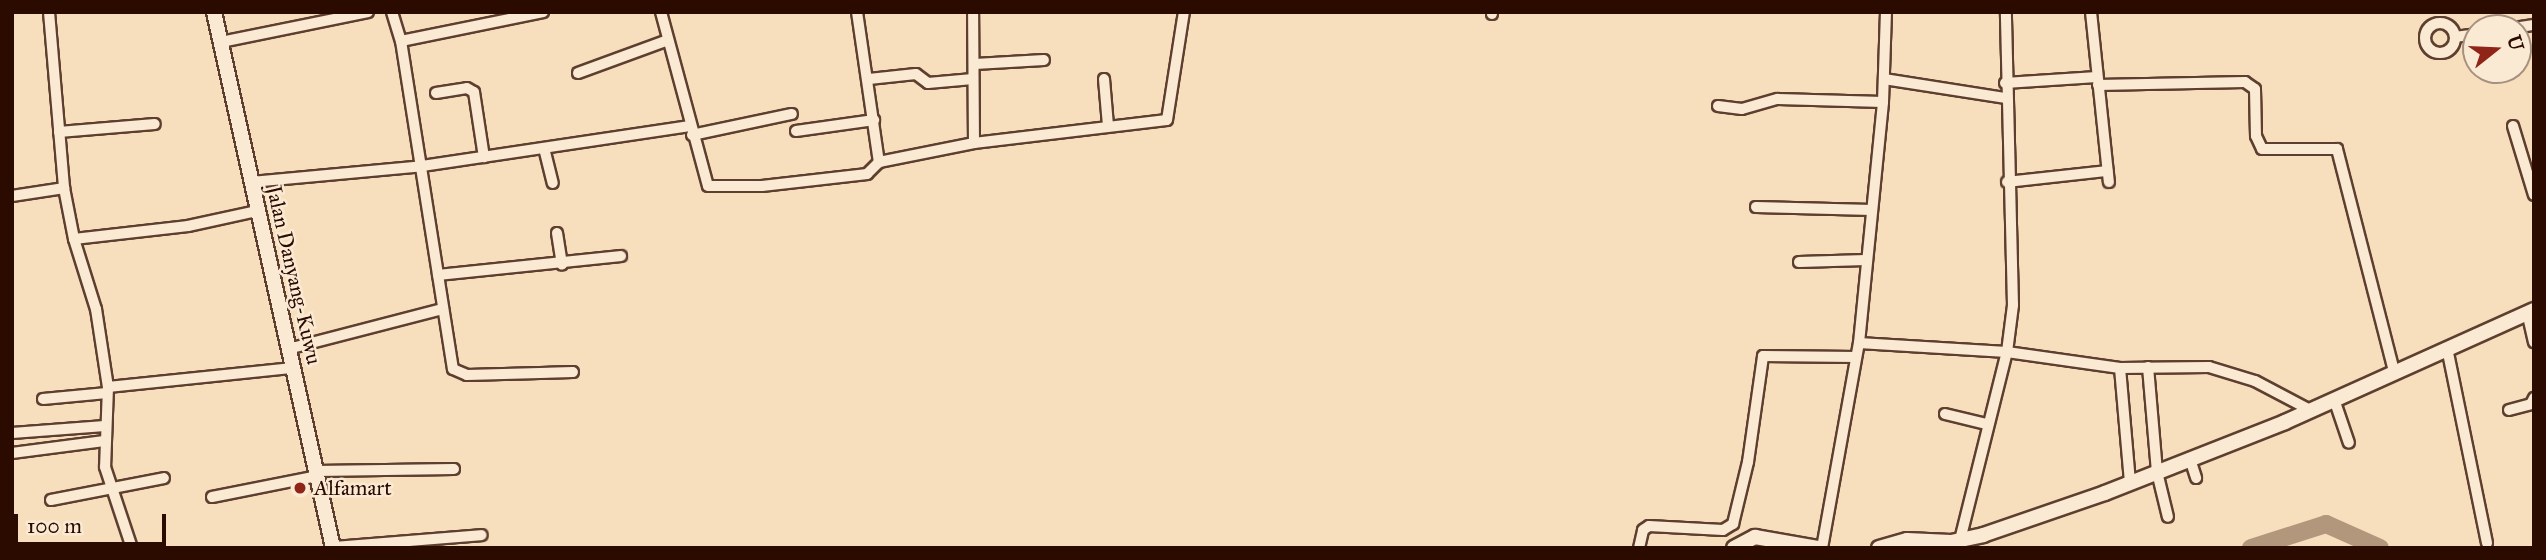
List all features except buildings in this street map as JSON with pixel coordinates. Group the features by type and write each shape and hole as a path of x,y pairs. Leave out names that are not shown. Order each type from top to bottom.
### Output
{"street":[{"path":"49,12 64,188 74,239 96,309 107,390 104,441 112,490 132,548"},
{"name":"Jalan Danyang-Kuwu","path":"214,12 333,547"},
{"path":"221,42 368,12"},
{"path":"392,12 401,41 422,166 449,357 460,374 573,372"},
{"path":"401,41 543,12"},
{"path":"662,12 691,130 707,185 711,187 867,174 878,162 974,143 1167,120 1184,12"},
{"path":"857,12 869,79 878,162"},
{"path":"973,12 974,143"},
{"path":"1729,528 1737,545 1755,537 1821,548 1859,343 1883,102 1886,12"},
{"path":"1960,540 1986,424 2007,352 2013,305 2007,182 2006,12"},
{"path":"2007,182 2108,176 2091,12"},
{"path":"2434,18 2448,26 2455,37 2447,52 2433,52 2424,38 2434,18"},
{"path":"2455,37 2462,36"},
{"path":"578,73 668,40"},
{"path":"975,64 1044,60"},
{"path":"869,79 908,74 916,74 928,83 973,79"},
{"path":"1104,79 1108,126"},
{"path":"1884,79 2005,98"},
{"path":"2005,83 2245,82 2255,89 2256,136 2262,149 2337,149 2394,371"},
{"path":"436,93 467,88 473,91 485,157"},
{"path":"1718,106 1742,109 1778,99 1883,102"},
{"path":"251,182 422,166 792,114"},
{"path":"796,131 874,120"},
{"path":"60,132 155,124"},
{"path":"2513,126 2534,195"},
{"path":"544,148 553,183"},
{"path":"12,196 64,188"},
{"path":"1756,207 1872,211"},
{"path":"74,239 188,226 257,211"},
{"path":"558,233 562,265"},
{"path":"438,275 562,265 621,256"},
{"path":"1799,262 1866,260"},
{"path":"288,349 443,309"},
{"path":"1879,548 1907,540 1960,540 2130,482 2310,410 2530,311 2534,342"},
{"path":"1859,343 2007,352 2120,368 2188,365 2228,372 2310,410"},
{"path":"2447,348 2487,543"},
{"path":"1729,528 1737,515 1748,462 1763,356 1856,357"},
{"path":"2148,366 2157,472 2168,517"},
{"path":"43,399 293,368"},
{"path":"2120,368 2130,482"},
{"path":"2334,398 2349,443"},
{"path":"2509,410 2531,404 2534,398"},
{"path":"1945,414 1986,424"},
{"path":"12,433 105,426"},
{"path":"12,453 104,441"},
{"path":"2190,458 2196,478"},
{"path":"212,497 316,473 454,469"},
{"path":"51,500 164,478"},
{"path":"1639,548 1643,530 1649,526 1729,528"},
{"path":"333,547 482,536"}],"waterway":[{"path":"2251,548 2326,524 2380,548"}],"place":[{"name":"Alfamart","path":"300,488"}]}
